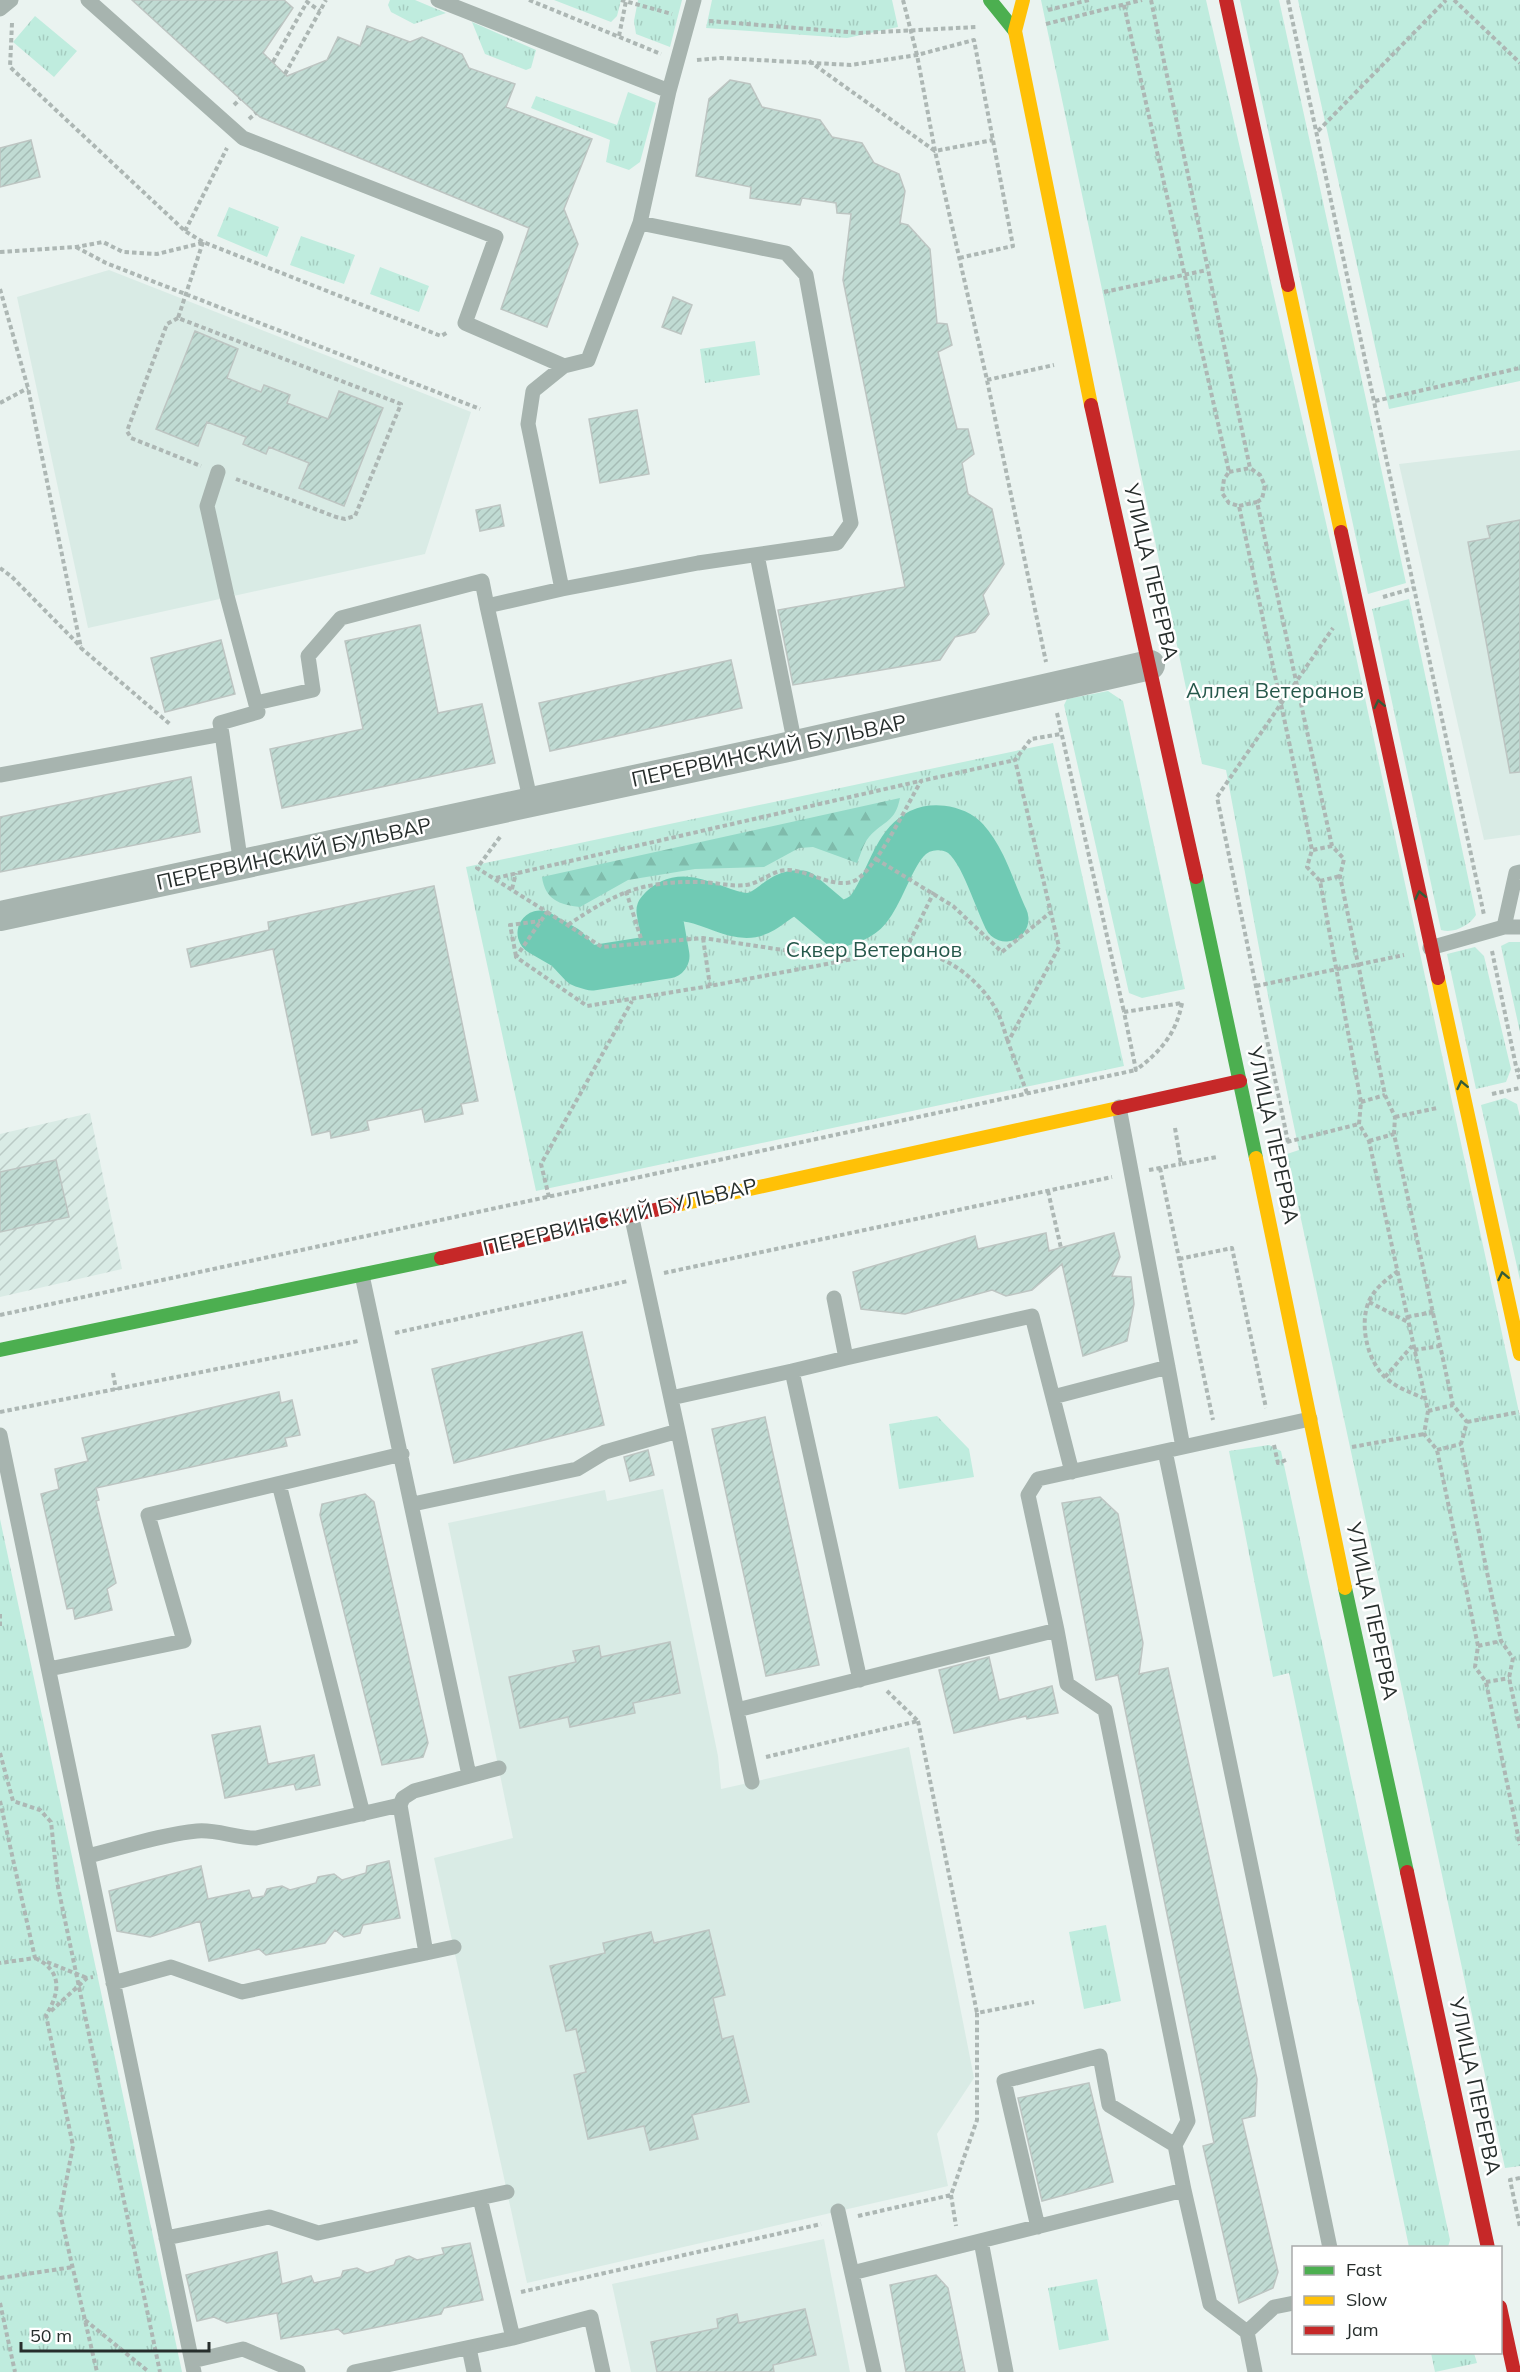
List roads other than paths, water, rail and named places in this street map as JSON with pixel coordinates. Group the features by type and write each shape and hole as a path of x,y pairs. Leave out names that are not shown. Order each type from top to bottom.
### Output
{"street":[{"name":"УЛИЦА ПЕРЕРВА","path":"990,0 1016,31"},
{"name":"УЛИЦА ПЕРЕРВА","path":"1023,0 1016,31 1081,358 1240,1081 1310,1419 1488,2246"},
{"path":"1226,0 1426,950 1520,1354"},
{"name":"ПЕРЕРВИНСКИЙ БУЛЬВАР","path":"0,916 527,804 1150,665"},
{"name":"ПЕРЕРВИНСКИЙ БУЛЬВАР","path":"0,1350 362,1275 1240,1081"},
{"path":"1502,2316 1514,2372"}],"lane":[{"path":"88,0 243,138 496,237 465,323 564,366"},
{"path":"438,0 669,91"},
{"path":"562,589 528,424 533,391 564,366 588,360 640,223 669,91 694,0"},
{"path":"487,606 698,563 837,543 851,523 806,274 786,253 640,223"},
{"path":"218,472 207,506 227,596 258,712 220,723 241,865"},
{"path":"757,555 795,745"},
{"path":"256,703 313,690 308,656 341,618 482,581 527,804"},
{"path":"0,775 222,734"},
{"path":"1504,927 1516,873 1520,872"},
{"path":"1426,950 1504,927 1520,927"},
{"path":"1119,1107 1182,1448"},
{"path":"631,1214 752,1782"},
{"path":"362,1275 413,1504 469,1775"},
{"path":"834,1298 846,1358"},
{"path":"671,1398 1032,1316 1072,1472"},
{"path":"1053,1396 1168,1367"},
{"path":"792,1371 866,1678"},
{"path":"1255,2372 1247,2331 1210,2304 1175,2145 1188,2121 1104,1710 1067,1684 1028,1495 1038,1479 1310,1419"},
{"path":"413,1504 577,1469 605,1452 678,1431"},
{"path":"0,1435 193,2367 243,2349 298,2372"},
{"path":"1165,1451 1330,2246"},
{"path":"49,1669 184,1641 148,1515 402,1454"},
{"path":"279,1484 363,1814"},
{"path":"737,1710 1057,1630"},
{"path":"426,1953 400,1805 403,1798 414,1791 499,1768"},
{"path":"88,1856 196,1831 216,1832 235,1838 256,1838 400,1805"},
{"path":"112,1978 171,1967 242,1992 454,1947"},
{"path":"1038,2227 1004,2081 1100,2056 1109,2105 1175,2145"},
{"path":"852,2273 1184,2190"},
{"path":"166,2238 269,2217 318,2234 507,2192"},
{"path":"480,2198 513,2338"},
{"path":"839,2216 874,2372"},
{"path":"981,2241 1006,2372"},
{"path":"1247,2331 1274,2307 1292,2303"},
{"path":"354,2372 513,2338 591,2317 603,2372"},
{"path":"469,2348 474,2372"}],"waterway":[{"path":"540,933 566,948 582,965 592,968 667,956 659,911 670,902 681,899 704,903 740,915 752,915 765,910 787,895 801,893 839,925 856,919 867,911 905,843 915,834 927,829 942,828 962,835 973,848 984,867 1006,919"}],"park label":[{"name":"Аллея Ветеранов","path":"1275,691"},
{"name":"Сквер Ветеранов","path":"874,950"}]}
